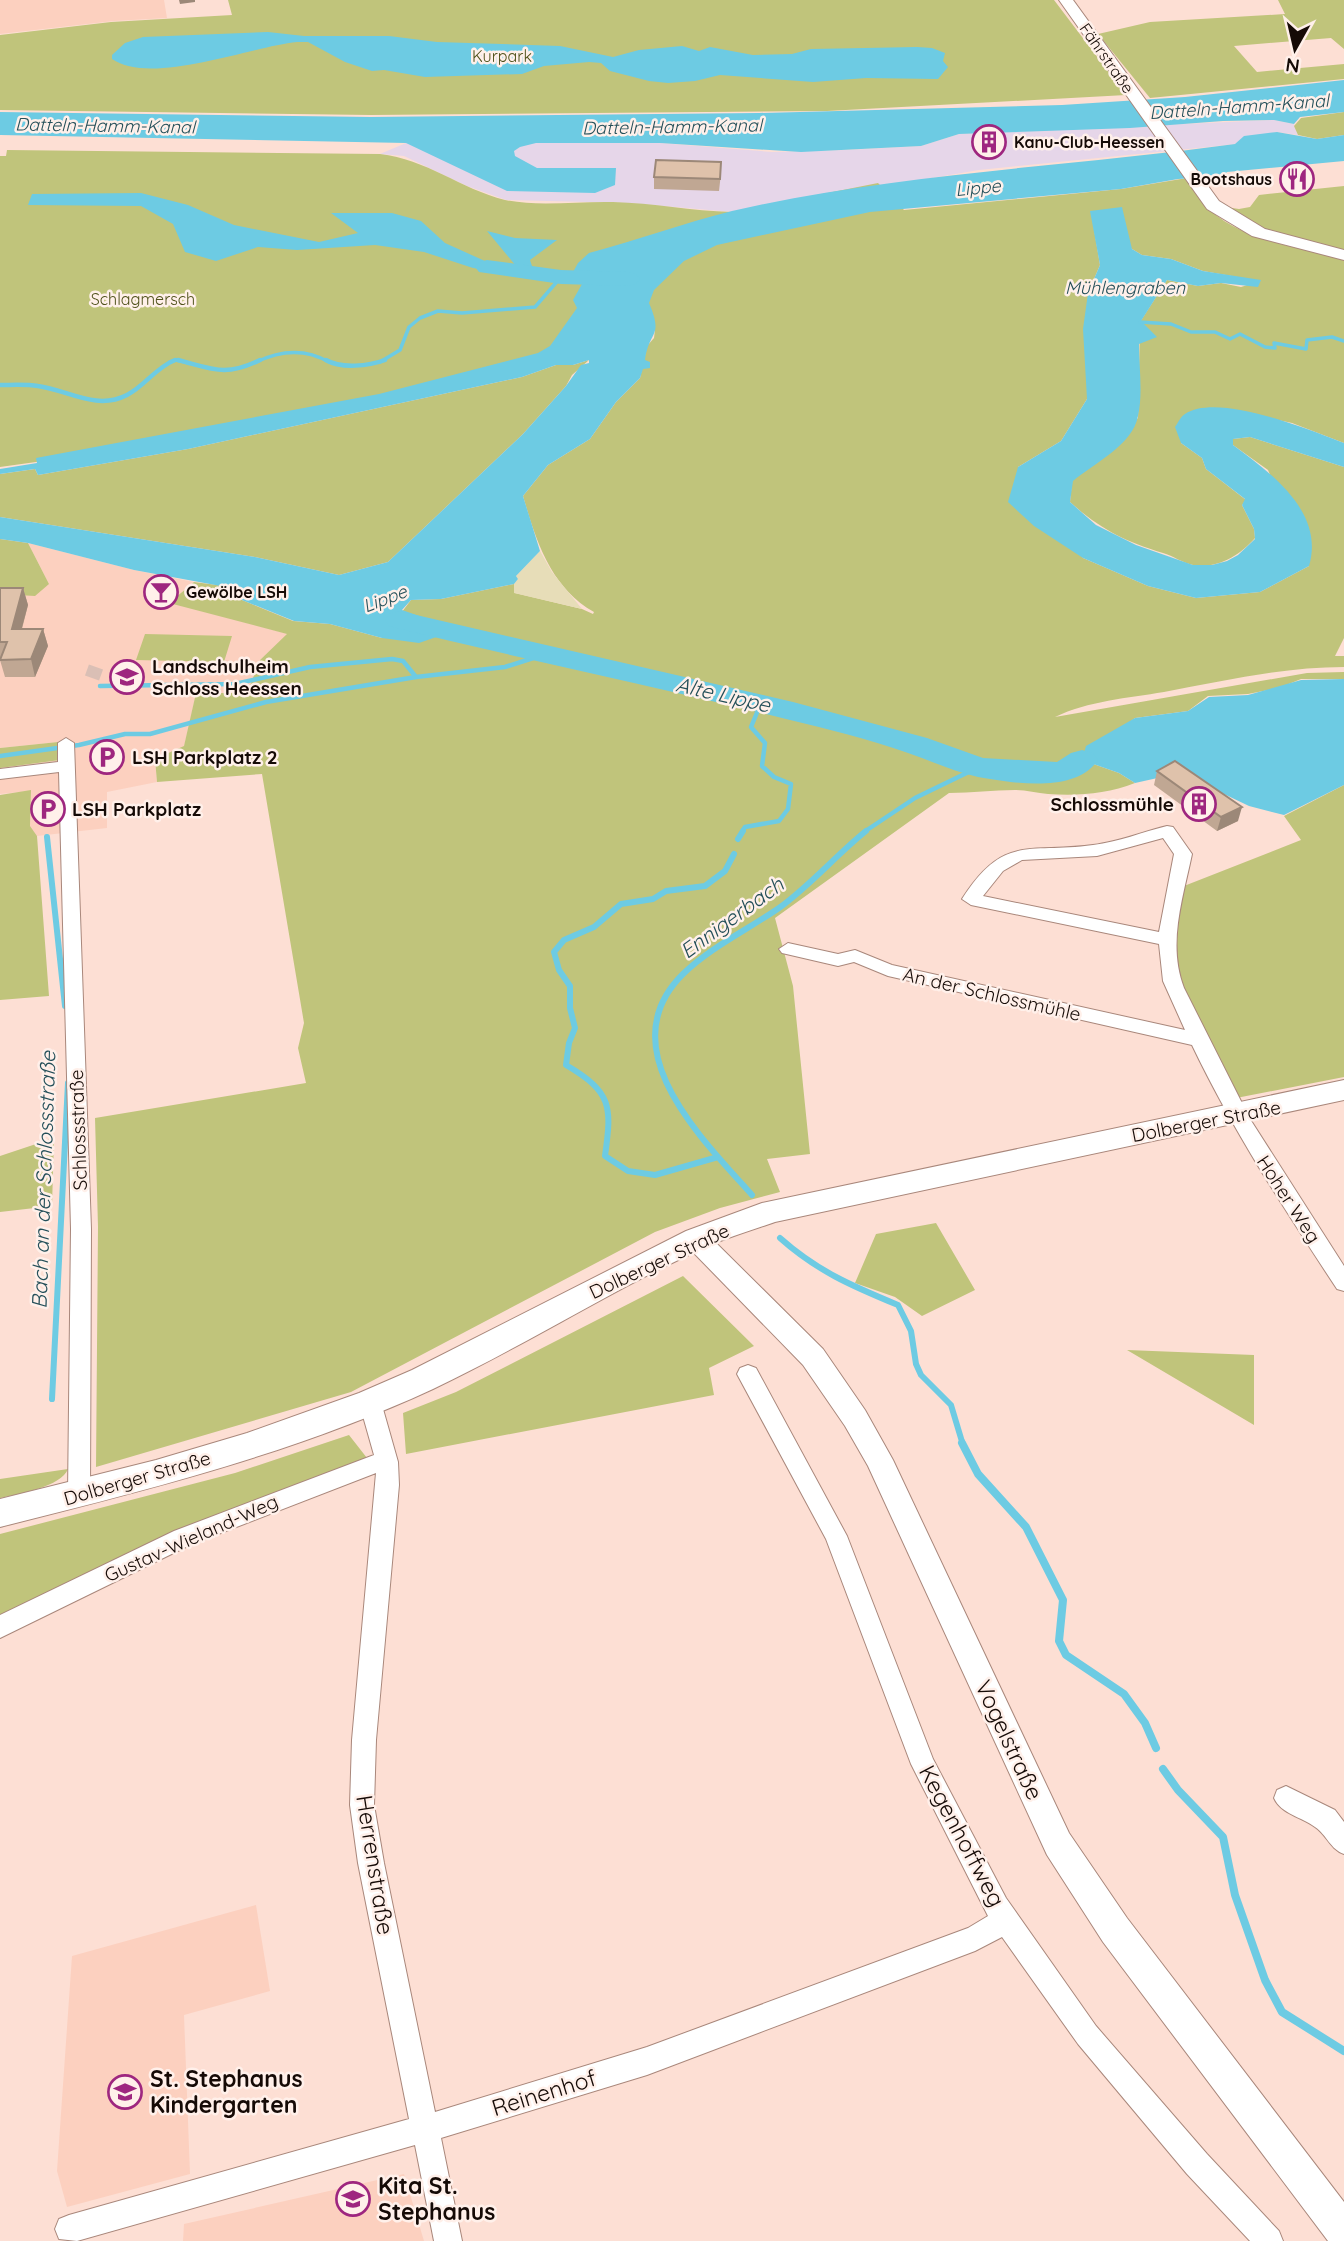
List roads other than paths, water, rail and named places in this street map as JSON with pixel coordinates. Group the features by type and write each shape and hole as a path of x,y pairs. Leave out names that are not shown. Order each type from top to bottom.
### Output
{"main road":[{"name":"Fährstraße","path":"1066,0 1196,184 1218,210 1253,230 1281,241 1344,255"},
{"name":"Dolberger Straße","path":"0,1513 79,1495 248,1446 370,1402 423,1378 696,1239 786,1208 1236,1115 1344,1090"}],"street":[{"name":"Schlossstraße","path":"0,774 66,754 81,1229 79,1495"},
{"path":"1168,940 971,899 986,877 1004,862 1018,855 1101,851 1139,842 1167,831 1183,854 1170,913 1168,967 1198,1040 1236,1115"},
{"name":"An der Schlossmühle","path":"788,949 838,960 855,956 888,970 1198,1040"},
{"name":"Hoher Weg","path":"1236,1115 1344,1283"},
{"name":"Vogelstraße","path":"696,1239 813,1357 855,1418 879,1460 1058,1844 1115,1930 1344,2232"},
{"name":"Kegenhoffweg","path":"748,1374 836,1536 923,1764 998,1907 1087,2035 1197,2164 1269,2241"},
{"name":"Herrenstraße","path":"370,1402 387,1462 388,1485 364,1740 362,1805 448,2241"},
{"name":"Gustav-Wieland-Weg","path":"0,1627 182,1538 365,1466 387,1462"},
{"path":"1286,1798 1326,1819 1344,1842"},
{"name":"Reinenhof","path":"69,2229 497,2108 660,2057 975,1938 1007,1920"}],"water":[{"path":"268,32 304,36 389,36 437,42 560,46 613,57 639,50 682,46 699,51 710,47 753,55 792,54 811,49 917,47 932,48 945,53 943,61 948,67 938,79 866,78 813,82 720,75 695,81 668,83 610,71 601,63 589,62 544,66 522,74 425,77 384,70 372,71 345,62 308,42 277,45 175,67 129,66 112,59 112,55 125,43 143,37"},
{"name":"Datteln-Hamm-Kanal","path":"1344,80 1344,112 1300,117 1294,124 1274,120 1223,121 1130,128 959,134 921,146 801,152 660,143 536,143 514,151 515,156 537,168 616,168 615,185 595,193 507,191 406,143 0,135 0,112 371,117 759,113 1062,105 1185,97"},
{"path":"1277,132 1317,139 1344,135 1344,161 1227,172 1223,176 1178,179 1121,189 870,212 717,245 684,261 654,290 649,303 655,322 645,360 650,362 650,368 643,369 640,378 616,402 590,439 548,465 523,496 540,551 516,576 518,579 514,584 441,599 411,600 402,610 448,626 445,634 419,643 382,638 330,624 294,621 232,596 237,589 134,570 28,543 0,539 0,517 255,557 339,575 388,562 523,434 581,365 589,363 589,360 573,365 556,365 522,377 188,449 38,475 35,469 0,474 0,469 37,463 36,458 379,394 538,353 550,346 577,308 573,300 582,284 573,272 589,253 732,211 794,198 920,179 1235,144 1244,136"},
{"path":"141,193 188,205 234,225 319,242 358,233 331,213 392,213 421,221 445,243 496,266 516,266 487,231 515,238 557,240 530,260 536,278 473,268 424,252 375,245 297,250 258,247 216,261 185,252 173,224 141,206 28,205 32,194"},
{"name":"Mühlengraben","path":"1122,207 1132,249 1142,255 1171,259 1203,271 1261,280 1258,287 1221,283 1198,286 1167,280 1141,321 1157,337 1139,344 1140,399 1135,426 1121,445 1073,481 1070,502 1096,525 1136,545 1193,565 1212,565 1238,555 1255,539 1254,529 1242,505 1245,499 1206,469 1202,458 1181,443 1175,427 1183,415 1200,408 1241,410 1287,422 1344,443 1344,467 1250,437 1233,439 1233,445 1278,481 1291,496 1302,511 1309,528 1312,546 1309,566 1260,592 1196,598 1148,586 1083,558 1034,526 1008,502 1018,467 1061,441 1087,399 1083,329 1088,293 1100,265 1090,211"},
{"path":"1344,679 1344,785 1284,815 1249,806 1180,773 1135,783 1119,773 1082,760 1086,746 1135,718 1188,711 1209,697 1248,695 1301,680"}],"waterway":[{"name":"Lippe","path":"487,267 561,277 628,279"},
{"path":"382,361 400,350 409,327 420,318 438,311 462,313 535,307 561,277"},
{"path":"1140,322 1171,324 1191,332 1215,332 1230,339 1240,334 1265,347 1275,348 1274,343 1306,349 1307,340 1332,337 1344,341"},
{"path":"256,362 293,352 311,354 329,362"},
{"path":"178,360 219,370 237,368 260,360"},
{"path":"326,360 339,365 355,366 382,361"},
{"path":"0,385 33,385 104,401 127,395 174,361"},
{"path":"170,362 174,361"},
{"path":"174,361 185,362"},
{"name":"Alte Lippe","path":"399,620 793,711 916,745 979,767 1023,772 1064,772 1082,760"},
{"path":"416,677 505,667 549,653"},
{"path":"100,686 235,684 310,667 392,659 403,661 416,677"},
{"path":"0,756 79,745 125,734 150,734 266,702 416,677"},
{"path":"742,832 745,827 779,821 788,809 791,784 774,777 762,766 765,743 751,727 761,703"},
{"name":"Ennigerbach","path":"864,832 915,798 979,767"},
{"path":"738,839 743,831"},
{"name":"Ennigerbach","path":"752,1195 688,1120 671,1091 659,1062 655,1032 662,1002 694,964 791,899 866,831"},
{"name":"Bach an der Schlossstraße","path":"47,837 65,1006"},
{"path":"718,1157 655,1175 628,1171 605,1156 608,1124 605,1102 592,1084 566,1065 569,1043 575,1028 570,1008 570,986 559,970 554,952 564,940 594,927 621,904 653,899 666,891 705,886 725,871 734,854"},
{"name":"Bach an der Schlossstraße","path":"52,1399 68,1083"},
{"name":"Ennigerbach","path":"780,1238 836,1277 898,1305 911,1331 916,1364 921,1375 951,1405 963,1445"},
{"name":"Ennigerbach","path":"963,1445 978,1474 1026,1527 1063,1600 1059,1641 1066,1655 1124,1694 1145,1723 1156,1748"},
{"name":"Ennigerbach","path":"1163,1769 1178,1790 1223,1837 1235,1895 1265,1980 1282,2012 1344,2051"}],"tunnel":[{"path":"92,678 96,667"}],"place":[{"name":"Kanu-Club-Heessen","path":"989,142"},
{"name":"Bootshaus","path":"1297,179"},
{"name":"Gewölbe LSH","path":"161,592"},
{"name":"Landschulheim Schloss Heessen","path":"127,677"},
{"name":"LSH Parkplatz 2","path":"107,757"},
{"name":"Schlossmühle","path":"1199,804"},
{"name":"LSH Parkplatz","path":"48,809"},
{"name":"St. Stephanus Kindergarten","path":"125,2092"},
{"name":"Kita St. Stephanus","path":"353,2199"}],"park label":[{"name":"Kurpark","path":"502,56"},
{"name":"Schlagmersch","path":"143,299"}]}
